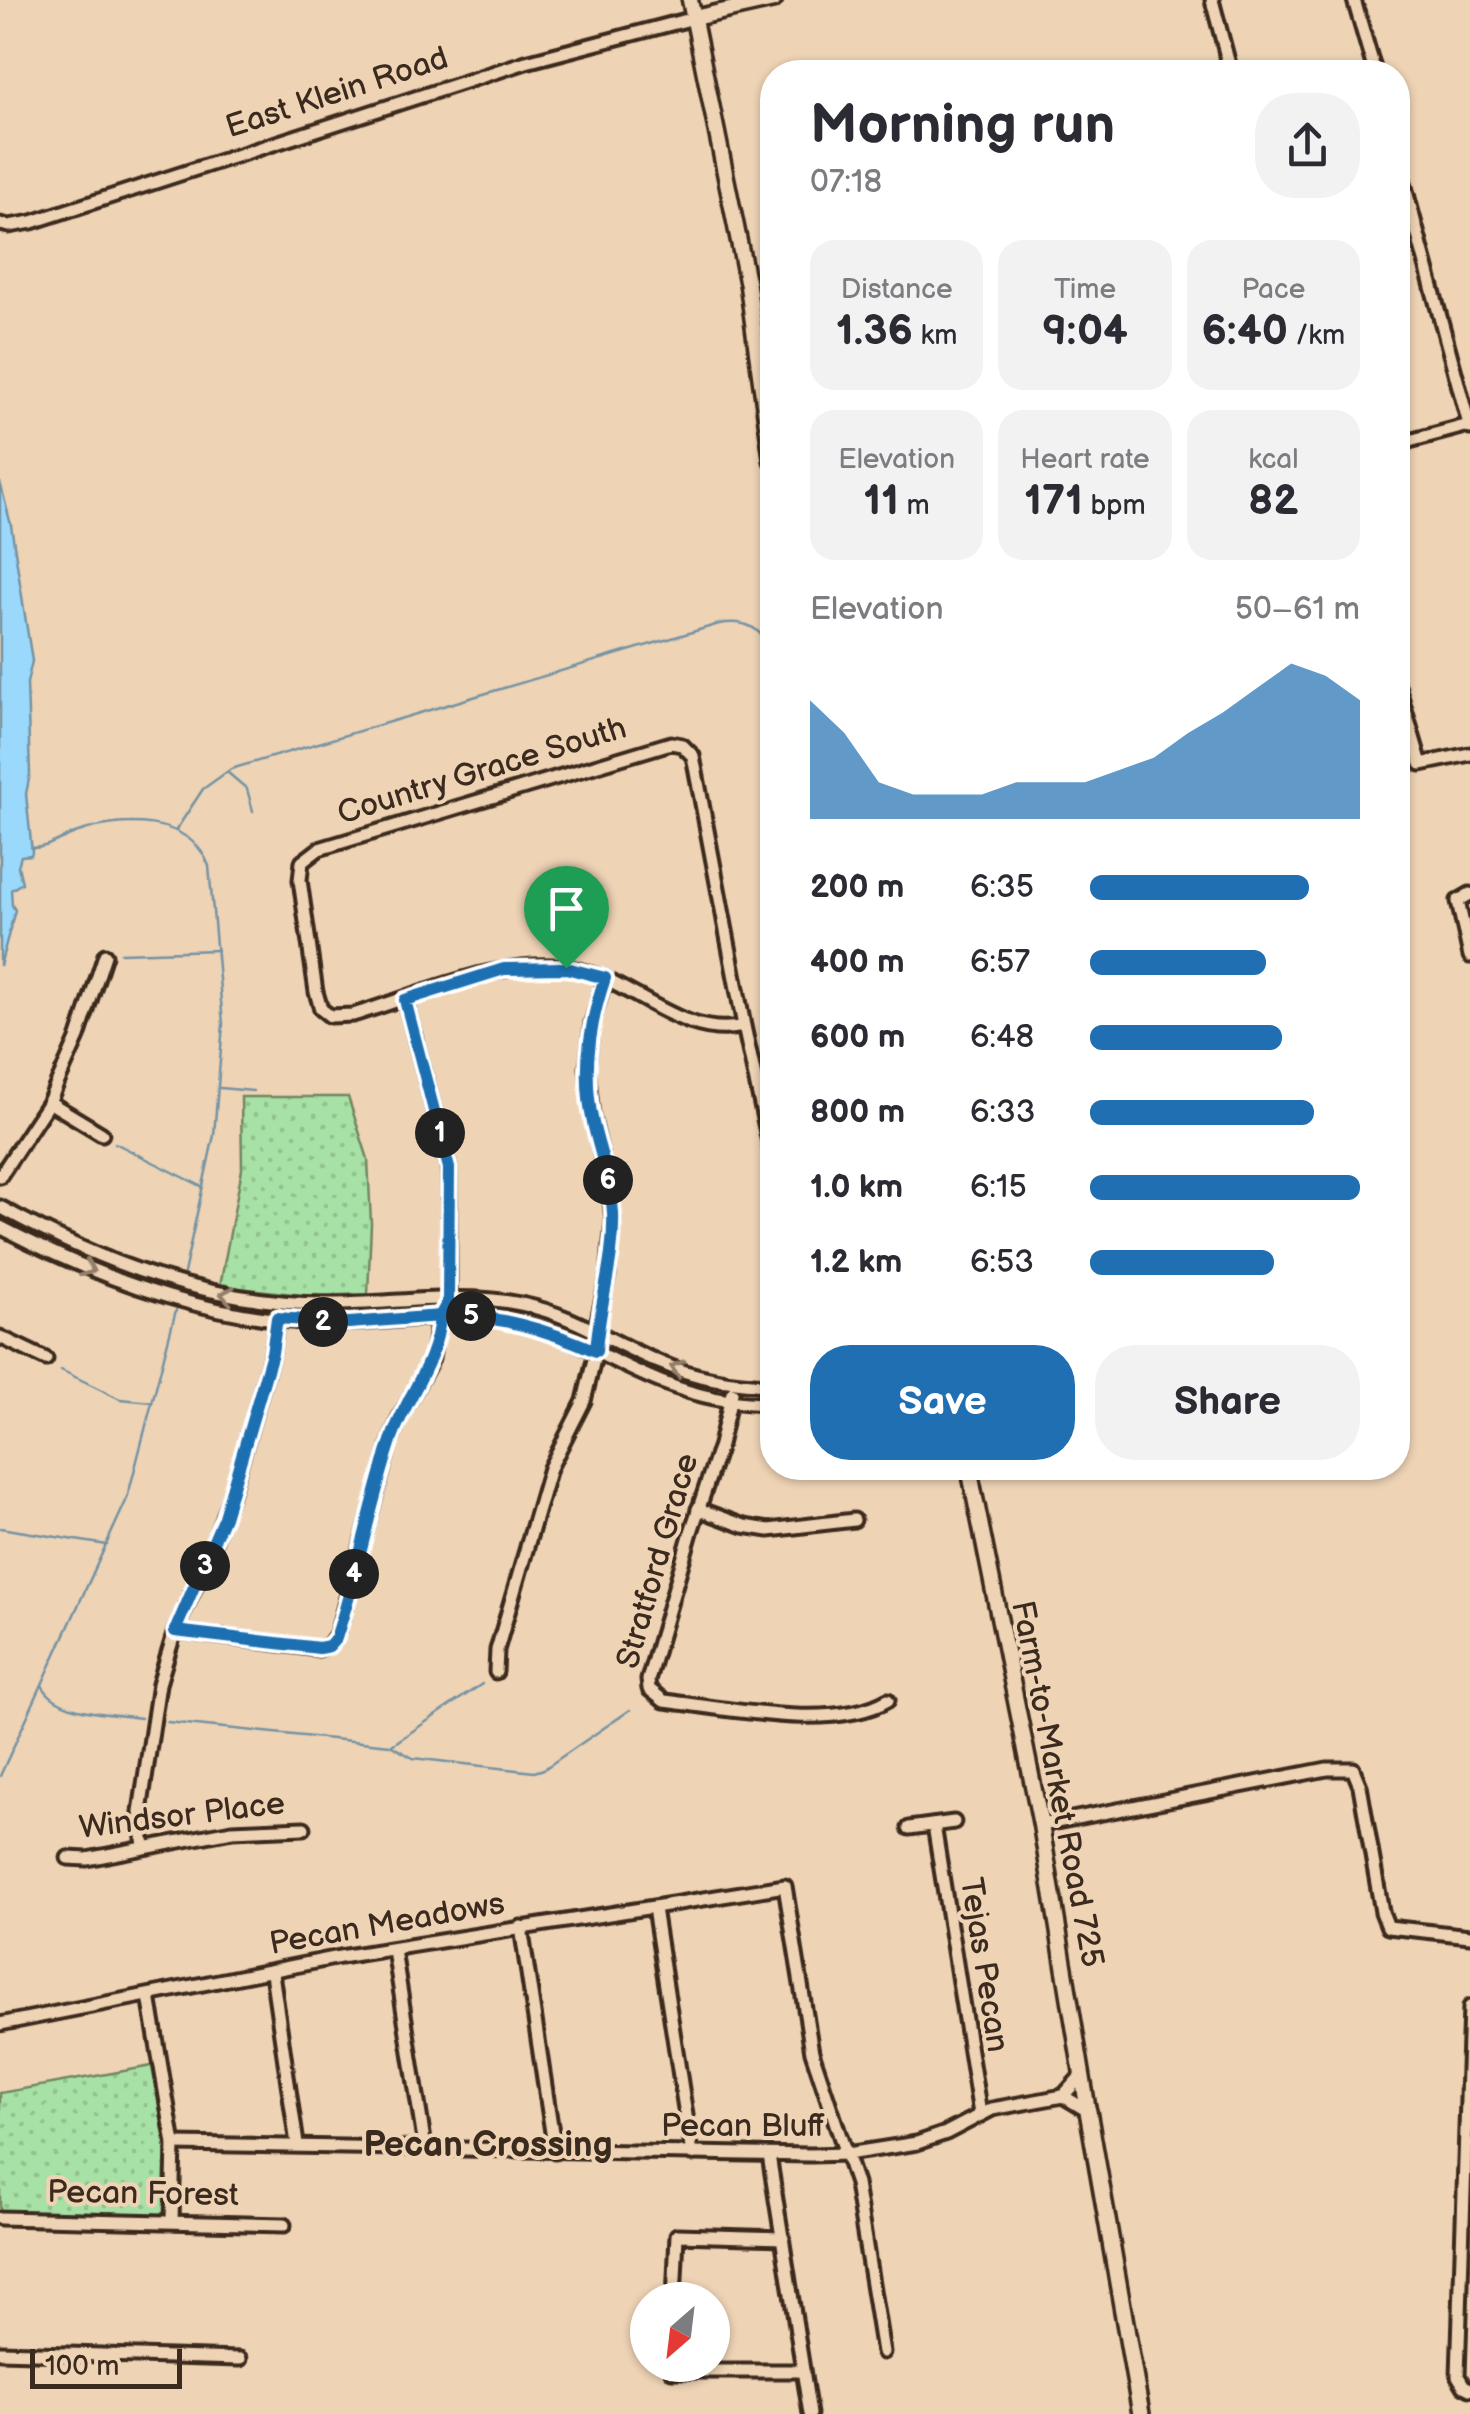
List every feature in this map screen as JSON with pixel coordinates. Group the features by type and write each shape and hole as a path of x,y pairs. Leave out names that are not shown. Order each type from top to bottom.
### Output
{"main road":[{"path":"1088,2111 1140,2414"}],"street":[{"path":"690,0 748,286 760,374"},
{"path":"694,18 774,0"},
{"path":"1212,0 1229,60"},
{"path":"1354,0 1372,60"},
{"name":"East Klein Road","path":"0,224 32,222 526,62 694,18"},
{"path":"1410,206 1469,427 1410,441"},
{"path":"1410,727 1421,764 1470,754"},
{"name":"Country Grace South","path":"405,1000 348,1016 333,1017 326,1013 316,992 300,880 302,862 318,849 671,742 682,744 693,756 744,1026"},
{"path":"1464,897 1470,956"},
{"path":"0,1176 50,1102 86,1016 104,955"},
{"path":"175,1631 315,1648 329,1646 337,1634 395,1430 432,1359 440,1316 449,1298 449,1168 405,1000 521,967 566,968 605,978 700,1026 717,1030 744,1026 760,1100"},
{"path":"496,1672 498,1650 550,1468 584,1401 596,1351 613,1220 592,1116 588,1068 592,1023 605,978"},
{"path":"50,1102 102,1134"},
{"path":"0,1207 61,1240 126,1268 212,1292 278,1302 382,1304 449,1298 530,1306 596,1329 657,1361 733,1382 760,1384"},
{"path":"0,1227 130,1286 207,1309 349,1323 474,1316 521,1324 596,1351 663,1383 731,1400 760,1403"},
{"path":"144,1848 140,1824 159,1684 175,1631 224,1517 272,1353 278,1302"},
{"path":"0,1338 46,1360"},
{"name":"Stratford Grace","path":"733,1382 716,1460 648,1680 652,1693 664,1701 812,1716 858,1712 888,1700"},
{"name":"Farm-to-Market Road 725","path":"971,1480 1041,1825 1088,2111"},
{"path":"698,1509 744,1526 769,1530 854,1520"},
{"path":"1041,1825 1327,1769 1353,1769 1360,1786 1382,1912 1388,1926 1470,1936"},
{"path":"909,1828 954,1822"},
{"name":"Tejas Pecan","path":"934,1826 980,2114"},
{"name":"Windsor Place","path":"68,1858 87,1859 246,1830 304,1828"},
{"name":"Pecan Meadows","path":"0,2024 521,1927 785,1886 812,2052 847,2154"},
{"path":"654,1908 692,2154"},
{"path":"521,1927 555,2152"},
{"path":"394,1950 425,2147"},
{"path":"272,1973 297,2144"},
{"path":"150,1996 174,2144 172,2221"},
{"path":"1467,2387 1458,2376 1470,2006"},
{"path":"1080,2076 1063,2096 1088,2111"},
{"name":"Pecan Bluff","path":"174,2144 847,2154 917,2143 992,2109 1063,2096"},
{"path":"847,2154 861,2211 883,2352"},
{"path":"768,2155 810,2414"},
{"name":"Pecan Forest","path":"0,2218 284,2224"},
{"path":"675,2282 677,2234 783,2238"},
{"path":"0,2352 240,2359"},
{"path":"730,2370 803,2372"}],"green space":[{"path":"241,1097 348,1097 368,1159 368,1294 313,1296 220,1286 242,1169"},
{"path":"152,2066 168,2158 164,2213 152,2216 0,2212 0,2093"}],"water":[{"path":"0,482 11,525 32,661 27,683 30,774 26,794 32,852 21,856 18,866 22,883 11,890 15,910 0,966"}],"waterway":[{"path":"176,830 203,789 231,769 719,624 738,623 760,634"},
{"path":"227,772 247,789 253,811"},
{"path":"31,848 112,824 152,824 186,837 200,849 209,866 223,1024 214,1135 184,1273"},
{"path":"121,953 217,950"},
{"path":"220,1088 253,1091"},
{"path":"115,1143 203,1187"},
{"path":"0,1776 127,1499 176,1310"},
{"path":"61,1370 120,1399 152,1402"},
{"path":"0,1528 107,1545"},
{"path":"392,1745 482,1684"},
{"path":"42,1685 49,1695 72,1707 141,1718"},
{"path":"167,1722 390,1745 413,1758 534,1772 630,1710"}],"district":[{"name":"Pecan Crossing","path":"488,2145"}],"route":[{"path":"566,968 504,969 405,1000 449,1168 448,1302 440,1316 349,1323 277,1318 272,1353 224,1517 175,1631 319,1648 329,1646 336,1638 390,1443 432,1359 440,1316 506,1320 552,1332 596,1351 613,1220 588,1092 588,1052 605,978 566,968"}]}
